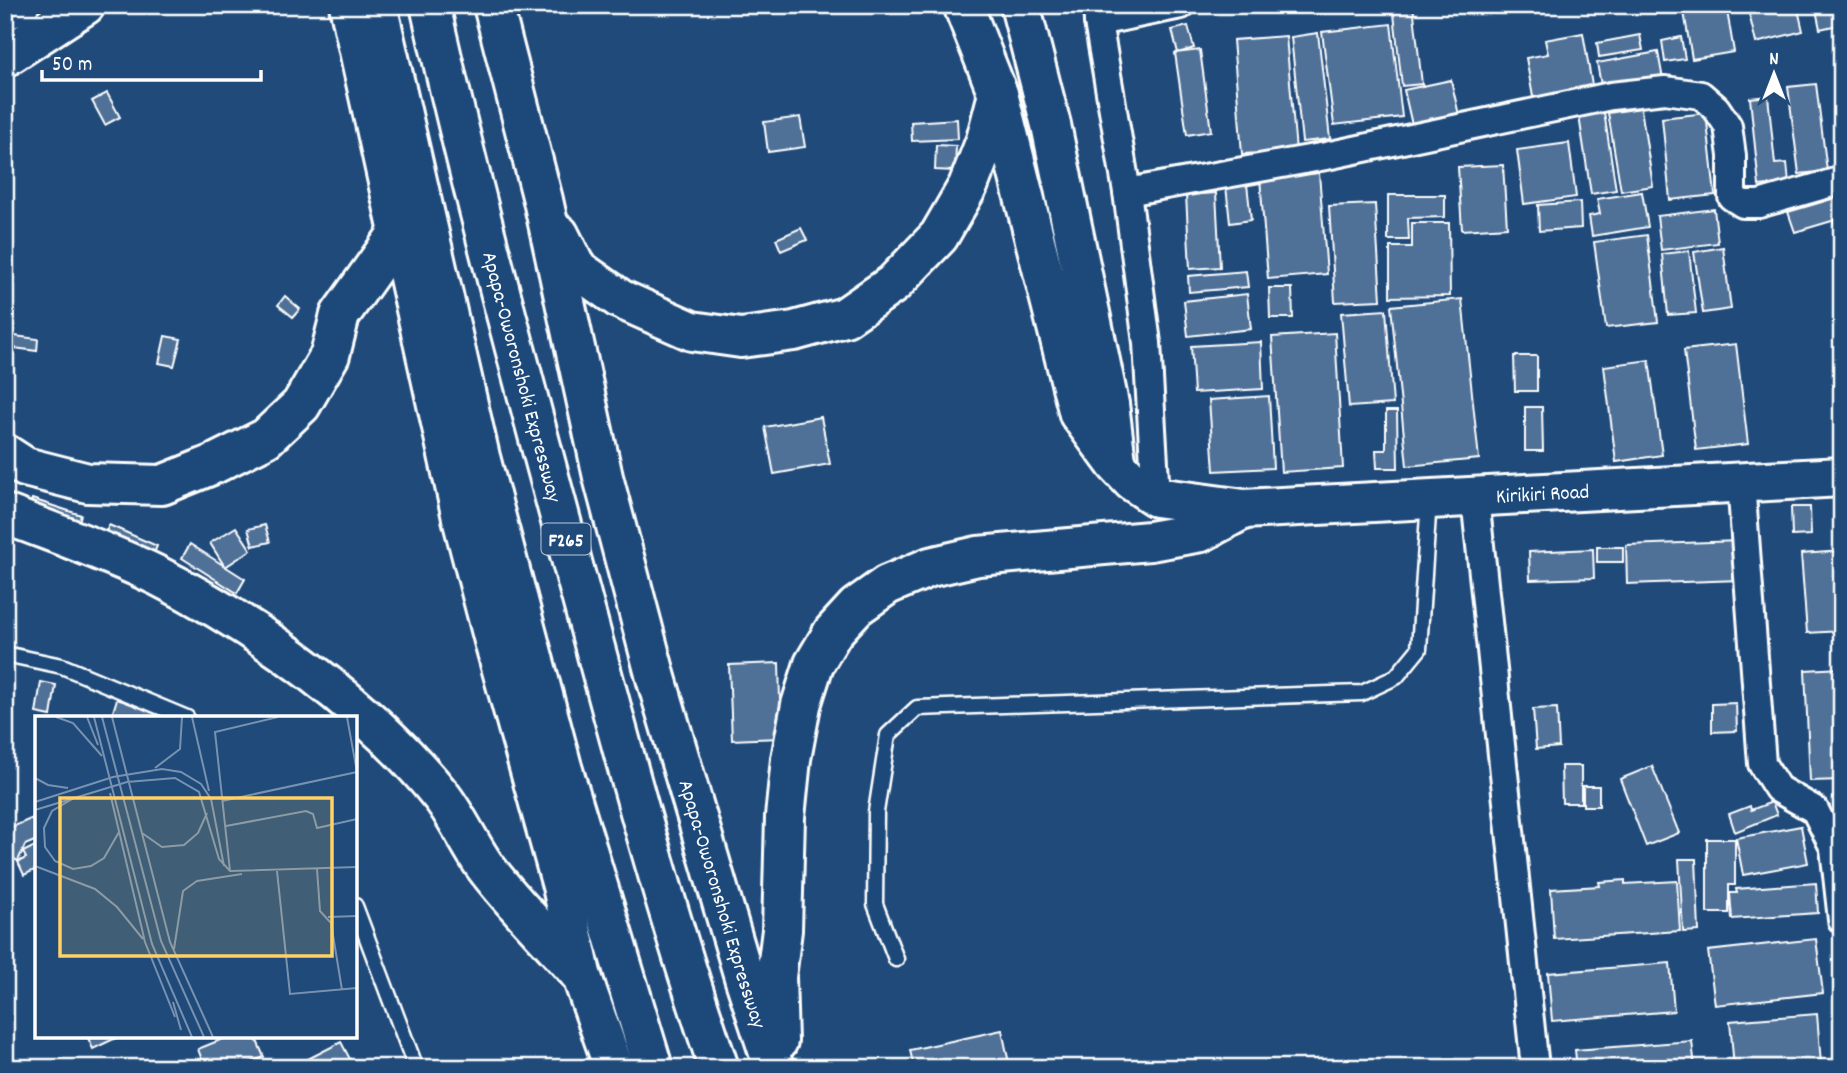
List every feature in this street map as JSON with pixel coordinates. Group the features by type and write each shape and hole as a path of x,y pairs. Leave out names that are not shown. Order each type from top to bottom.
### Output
{"main road":[{"path":"5,10 19,5"},
{"path":"5,57 85,5"},
{"path":"349,5 462,518 562,886 581,974 614,1068"},
{"path":"377,5 480,457 562,767 653,1068"},
{"name":"Apapa-Oworonshoki Expressway","path":"430,5 467,168 615,721 685,967 719,1068"},
{"name":"Apapa-Oworonshoki Expressway","path":"493,5 543,200 603,477 656,678 744,977 774,1068"},
{"path":"964,5 998,94 1079,414 1116,464 1132,481 1156,497 1244,509"},
{"path":"1021,7 1051,125 1109,404 1116,464"},
{"path":"543,200 576,268 620,299 692,331 741,338 794,331 845,317 893,284 939,236 968,186 986,140 998,94"},
{"path":"5,454 25,467 88,483 162,485 267,438 301,405 330,355 340,315 400,231"},
{"name":"Kirikiri Road","path":"1244,509 1842,477"},
{"path":"780,1068 776,977 782,930 785,817 791,760 801,705 814,664 833,632 856,607 887,585 929,567 978,556 1150,541 1200,532 1244,509"},
{"path":"5,514 95,548 158,576 237,621 321,681 387,738 442,798 485,866 581,974"}],"street":[{"path":"1156,497 1147,343 1127,192 1097,14 1181,5"},
{"path":"1127,192 1326,156 1611,96 1665,90 1701,95 1717,108 1728,125 1732,156 1732,197 1743,204 1759,204 1842,180"},
{"path":"1741,482 1762,764 1778,789 1815,810 1842,809"},
{"path":"1475,498 1535,1068"},
{"path":"1815,810 1834,848 1842,920"}],"lane":[{"path":"896,959 876,904 876,812 888,735 917,708 1362,693 1396,677 1419,649 1429,500"},
{"path":"5,654 62,666 182,716"},
{"path":"357,911 416,1068"}],"building":[{"path":"1393,5 1413,5 1422,84 1402,86"},
{"path":"1726,5 1734,52 1692,59 1683,6"},
{"path":"1747,5 1797,5 1803,31 1756,43"},
{"path":"1815,5 1842,5 1842,24 1820,29"},
{"path":"1391,24 1402,117 1334,125 1322,32"},
{"path":"1188,26 1194,48 1178,53 1172,30"},
{"path":"1318,33 1330,139 1302,142 1291,37"},
{"path":"1583,33 1594,97 1535,108 1526,58 1548,54 1545,40"},
{"path":"1640,35 1643,50 1599,57 1597,43"},
{"path":"1286,36 1296,151 1242,154 1233,40"},
{"path":"1681,37 1685,59 1665,62 1662,41"},
{"path":"1200,50 1211,131 1187,135 1175,53"},
{"path":"1658,52 1664,85 1603,96 1597,63"},
{"path":"1451,80 1459,115 1412,125 1404,90"},
{"path":"1816,84 1827,171 1799,174 1788,87"},
{"path":"107,93 120,117 105,125 92,101"},
{"path":"1768,96 1775,164 1787,163 1789,183 1759,186 1750,98"},
{"path":"1641,108 1653,186 1621,191 1608,113"},
{"path":"1604,112 1616,190 1591,194 1579,116"},
{"path":"1706,113 1715,195 1670,200 1662,118"},
{"path":"800,117 805,147 768,152 764,122"},
{"path":"957,119 958,139 912,141 911,122"},
{"path":"1569,143 1576,197 1524,204 1517,150"},
{"path":"936,145 956,146 955,171 935,170"},
{"path":"1503,165 1507,227 1462,230 1458,167"},
{"path":"1319,173 1327,274 1268,279 1260,178"},
{"path":"1247,184 1251,220 1230,223 1226,186"},
{"path":"1642,192 1648,227 1592,236 1589,216 1600,214 1597,199"},
{"path":"1216,193 1220,267 1190,269 1186,195"},
{"path":"1388,195 1445,195 1445,217 1408,218 1409,240 1388,240"},
{"path":"1842,196 1842,218 1795,232 1788,212"},
{"path":"1580,202 1581,228 1539,231 1538,205"},
{"path":"1375,204 1381,300 1335,302 1329,206"},
{"path":"1714,209 1718,243 1661,250 1657,216"},
{"path":"1842,220 1842,236 1838,237 1834,222"},
{"path":"1412,223 1449,223 1450,296 1390,297 1390,247 1412,247"},
{"path":"801,228 807,240 781,251 776,239"},
{"path":"1647,235 1658,322 1606,328 1594,242"},
{"path":"1723,247 1731,309 1703,313 1694,252"},
{"path":"1689,251 1696,313 1668,315 1662,254"},
{"path":"1246,271 1248,287 1189,292 1188,276"},
{"path":"8,286 12,308 5,309 5,287"},
{"path":"1269,288 1292,288 1293,318 1270,318"},
{"path":"1247,294 1251,329 1188,336 1184,301"},
{"path":"285,296 300,309 293,317 278,305"},
{"path":"1462,299 1479,459 1407,466 1391,306"},
{"path":"1386,310 1393,404 1349,407 1341,313"},
{"path":"1335,333 1343,468 1281,472 1272,337"},
{"path":"7,335 38,339 37,351 6,347"},
{"path":"165,336 181,339 174,366 159,363"},
{"path":"1261,342 1263,389 1194,393 1191,346"},
{"path":"1736,344 1748,444 1696,450 1684,350"},
{"path":"1514,356 1537,356 1537,391 1515,391"},
{"path":"1649,360 1662,455 1616,462 1604,366"},
{"path":"1269,396 1273,468 1214,471 1209,400"},
{"path":"1525,407 1542,407 1543,451 1525,451"},
{"path":"1386,411 1397,411 1398,468 1377,468 1376,450 1386,450"},
{"path":"821,417 830,464 774,474 765,427"},
{"path":"32,499 81,515 75,534 26,519"},
{"path":"1791,507 1810,507 1811,535 1792,536"},
{"path":"109,525 157,546 150,563 102,542"},
{"path":"265,525 270,542 253,546 248,529"},
{"path":"236,527 251,550 225,567 210,543"},
{"path":"1739,541 1740,580 1627,584 1626,545"},
{"path":"190,544 245,579 237,593 182,558"},
{"path":"1597,547 1623,547 1623,562 1597,562"},
{"path":"1593,549 1594,578 1530,580 1529,552"},
{"path":"1842,551 1842,631 1807,633 1801,554"},
{"path":"779,663 781,738 732,740 729,665"},
{"path":"1842,668 1842,780 1810,781 1805,670"},
{"path":"41,682 56,685 51,716 36,713"},
{"path":"117,699 166,716 112,716"},
{"path":"1736,703 1737,731 1712,732 1712,704"},
{"path":"1557,708 1559,747 1536,749 1533,709"},
{"path":"1561,766 1581,766 1581,803 1562,803"},
{"path":"1652,766 1679,833 1646,846 1620,779"},
{"path":"1583,786 1599,786 1599,806 1583,806"},
{"path":"1772,802 1777,815 1735,832 1729,814"},
{"path":"33,818 35,822 35,841 25,845 18,861 5,855 5,830"},
{"path":"1801,826 1808,863 1743,875 1736,838"},
{"path":"1707,839 1735,839 1735,885 1729,885 1729,913 1707,913"},
{"path":"35,846 35,870 24,875 18,862 26,858 23,852"},
{"path":"1679,859 1696,859 1699,931 1683,932"},
{"path":"1625,880 1625,884 1677,881 1680,931 1554,939 1551,889 1600,886 1599,882"},
{"path":"1816,883 1818,913 1732,919 1730,893 1737,893 1736,889"},
{"path":"1816,939 1823,993 1715,1005 1708,951"},
{"path":"1670,963 1674,1011 1552,1021 1548,973"},
{"path":"1817,1014 1821,1064 1734,1068 1730,1021"},
{"path":"1002,1030 1010,1068 914,1068 910,1050"},
{"path":"88,1038 116,1038 93,1049"},
{"path":"225,1038 256,1038 264,1057 237,1068 205,1068 198,1049"},
{"path":"1692,1041 1695,1068 1577,1068 1575,1050"},
{"path":"341,1042 351,1061 338,1068 310,1068 306,1060"}]}
